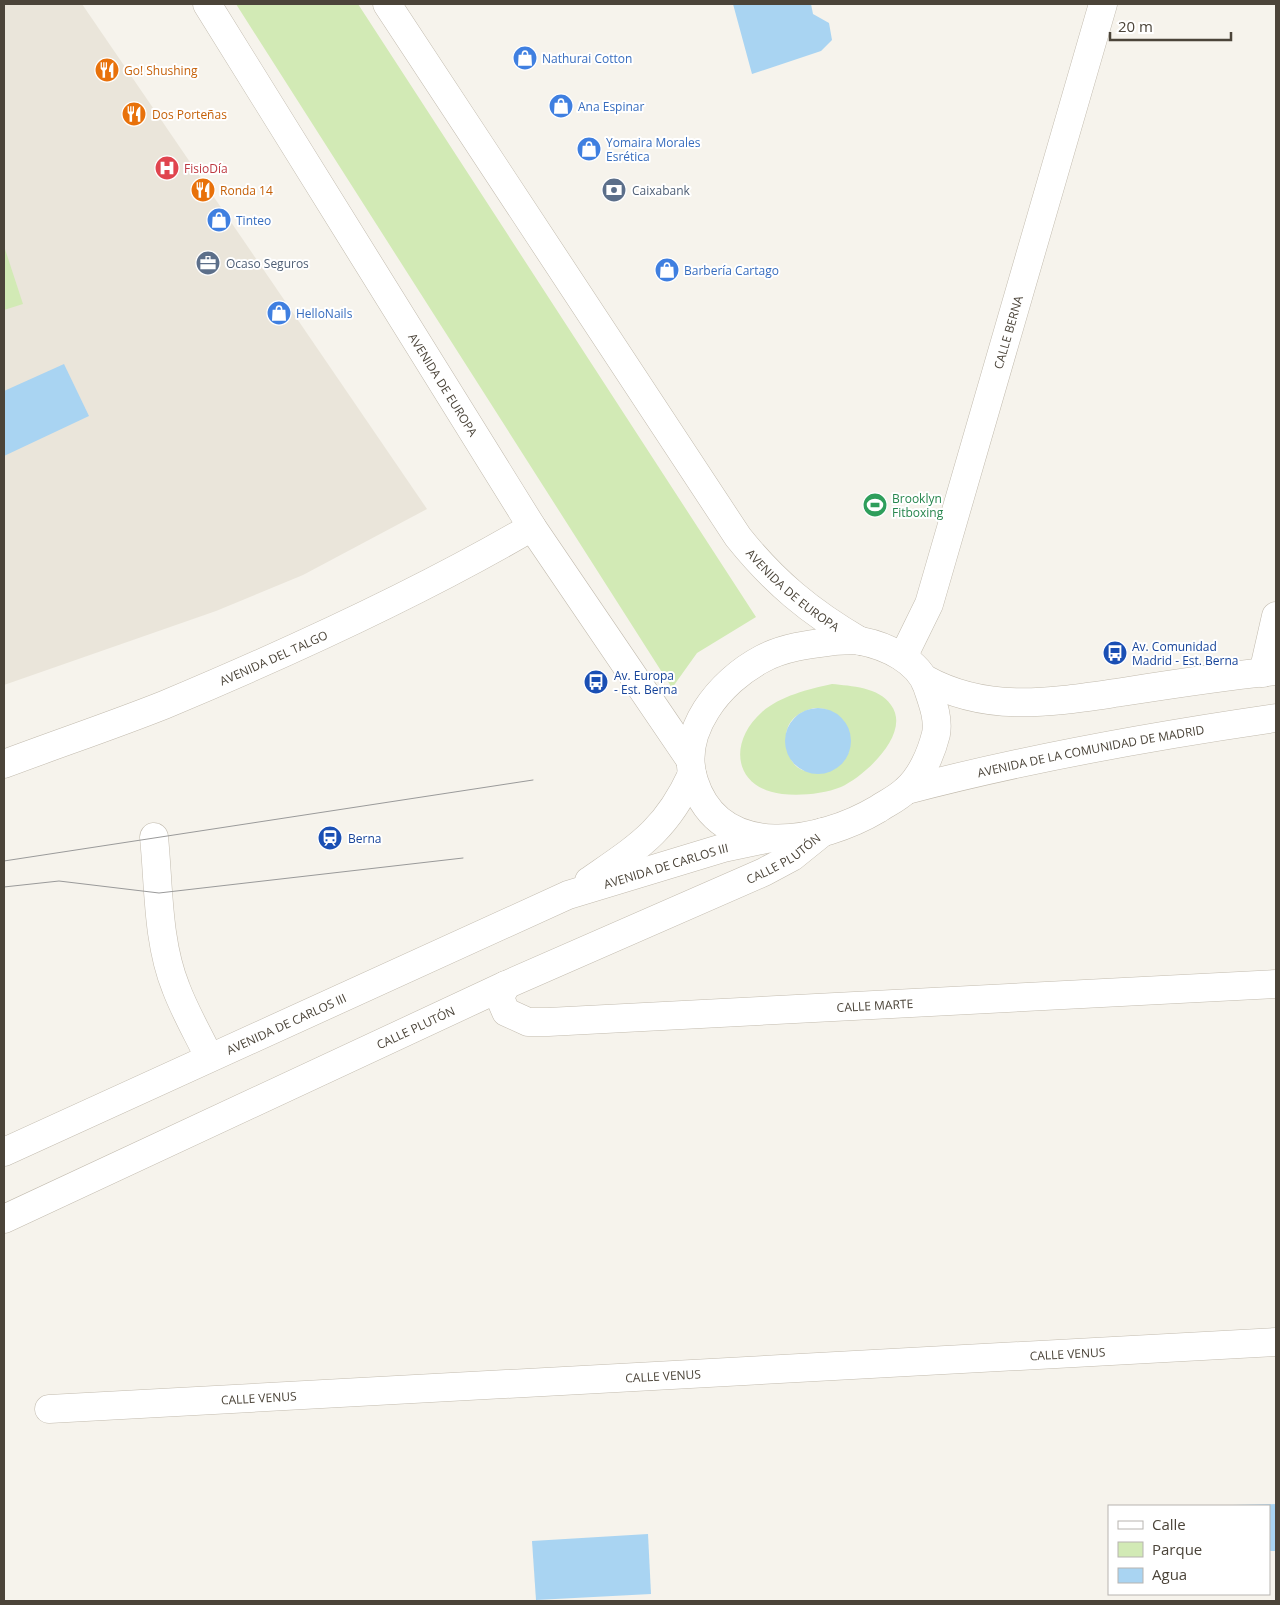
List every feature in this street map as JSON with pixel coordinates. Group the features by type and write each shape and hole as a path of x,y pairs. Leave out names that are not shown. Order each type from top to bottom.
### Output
{"street":[{"name":"AVENIDA DE EUROPA","path":"207,4 532,527 690,766 703,804 715,817 729,827 744,834 766,838"},
{"name":"AVENIDA DE EUROPA","path":"387,4 738,537 764,568 787,589 823,619 860,641"},
{"name":"CALLE BERNA","path":"903,657 929,604 1103,4"},
{"name":"AVENIDA DEL TALGO","path":"4,764 163,705 354,620 476,560 532,527"},
{"path":"860,641 903,657 925,679 947,692 972,699 1026,703 1070,701 1270,672 1276,616"},
{"name":"AVENIDA DE CARLOS III","path":"568,895 646,842 667,818 682,797 690,766 692,741 708,707 744,670 763,658 791,648 835,641 860,641"},
{"path":"766,838 801,837 846,826 907,790 924,767 936,733 936,714 925,679"},
{"name":"AVENIDA DE LA COMUNIDAD DE MADRID","path":"907,790 991,769 1078,752 1206,728 1276,718"},
{"name":"CALLE PLUTÓN","path":"4,1219 506,985 764,872 792,857 823,832"},
{"path":"154,837 163,939 170,970 176,988 209,1057"},
{"name":"AVENIDA DE CARLOS III","path":"4,1152 568,895 723,848 766,838"},
{"name":"CALLE MARTE","path":"506,985 500,998 501,1005 506,1012 528,1022 548,1022 1276,984"},
{"name":"CALLE VENUS","path":"49,1409 1276,1342"}],"shaded area":[{"path":"4,4 82,4 427,509 303,575 216,611 4,685"}],"green space":[{"path":"236,4 358,4 756,617 697,653 672,688"},
{"path":"4,246 23,304 4,310"},
{"path":"832,684 864,688 879,694 891,705 896,716 895,728 891,740 883,752 873,764 851,781 841,787 820,793 804,795 782,794 766,790 753,783 745,773 741,762 740,750 751,724 769,706 777,702 804,691","holes":["814,708 826,709 849,752 836,768 816,771 801,770 790,758 786,743 786,735 790,723 799,714 806,711"]}],"water":[{"path":"733,4 811,4 813,14 829,23 832,40 821,51 752,74"},
{"path":"64,364 89,416 4,456 4,391"},
{"path":"818,708 831,711 841,718 848,728 851,741 848,754 841,764 831,771 818,774 805,771 795,764 788,754 785,741 788,728 795,718 805,711"},
{"path":"1276,1504 1276,1551 1270,1551 1270,1505 1232,1505"},
{"path":"648,1534 651,1594 536,1600 532,1541"}],"tram line":[{"path":"4,861 533,780"},
{"path":"4,887 59,881 159,893 463,858"}],"place":[{"name":"Nathurai Cotton","path":"525,58"},
{"name":"Go! Shushing","path":"107,70"},
{"name":"Ana Espinar","path":"561,106"},
{"name":"Dos Porteñas","path":"134,114"},
{"name":"Yomaira Morales Esrética","path":"589,149"},
{"name":"FisioDía","path":"167,168"},
{"name":"Ronda 14","path":"203,190"},
{"name":"Caixabank","path":"614,190"},
{"name":"Tinteo","path":"219,220"},
{"name":"Ocaso Seguros","path":"208,263"},
{"name":"Barbería Cartago","path":"667,270"},
{"name":"HelloNails","path":"279,313"},
{"name":"Brooklyn Fitboxing","path":"875,505"},
{"name":"Av. Comunidad Madrid - Est. Berna","path":"1115,653"},
{"name":"Av. Europa - Est. Berna","path":"596,682"},
{"name":"Berna","path":"330,838"}]}
